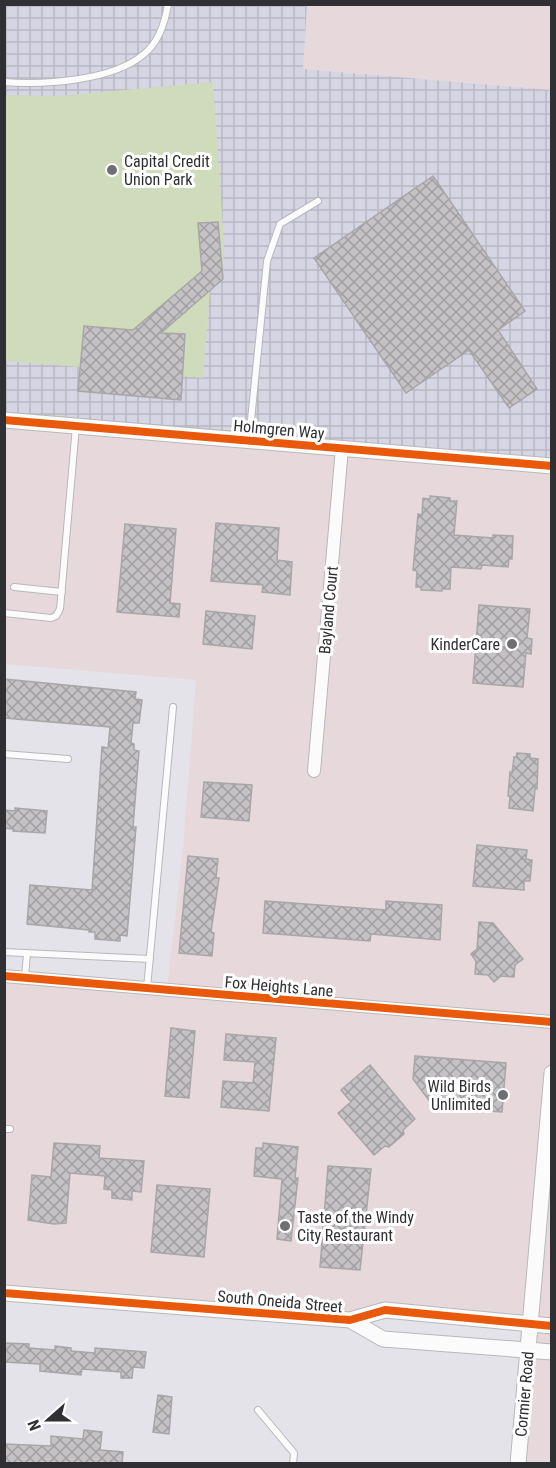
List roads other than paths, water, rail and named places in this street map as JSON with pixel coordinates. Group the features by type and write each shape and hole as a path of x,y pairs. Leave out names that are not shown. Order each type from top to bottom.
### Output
{"street":[{"name":"Holmgren Way","path":"4,420 552,466"},
{"name":"Bayland Court","path":"314,771 342,448"},
{"name":"Fox Heights Lane","path":"4,976 552,1022"},
{"name":"Cormier Road","path":"518,1464 552,1073"},
{"name":"South Oneida Street","path":"4,1293 350,1320 385,1310 552,1326"},
{"name":"South Oneida Street","path":"350,1320 383,1339 552,1352"}],"lane":[{"path":"4,82 24,84 90,77 134,61 146,53 158,37 165,22 168,4"},
{"path":"249,440 267,261 280,224 318,201"},
{"path":"4,613 51,618 56,616 60,609 76,426"},
{"path":"14,587 62,592"},
{"path":"147,988 173,707"},
{"path":"4,754 68,759"},
{"path":"4,952 150,959"},
{"path":"25,978 27,954"},
{"path":"258,1410 294,1453 293,1464"}],"place":[{"name":"Capital Credit Union Park","path":"112,170"},
{"name":"KinderCare","path":"512,644"},
{"name":"Wild Birds Unlimited","path":"503,1095"},
{"name":"Taste of the Windy City Restaurant","path":"285,1226"}]}
